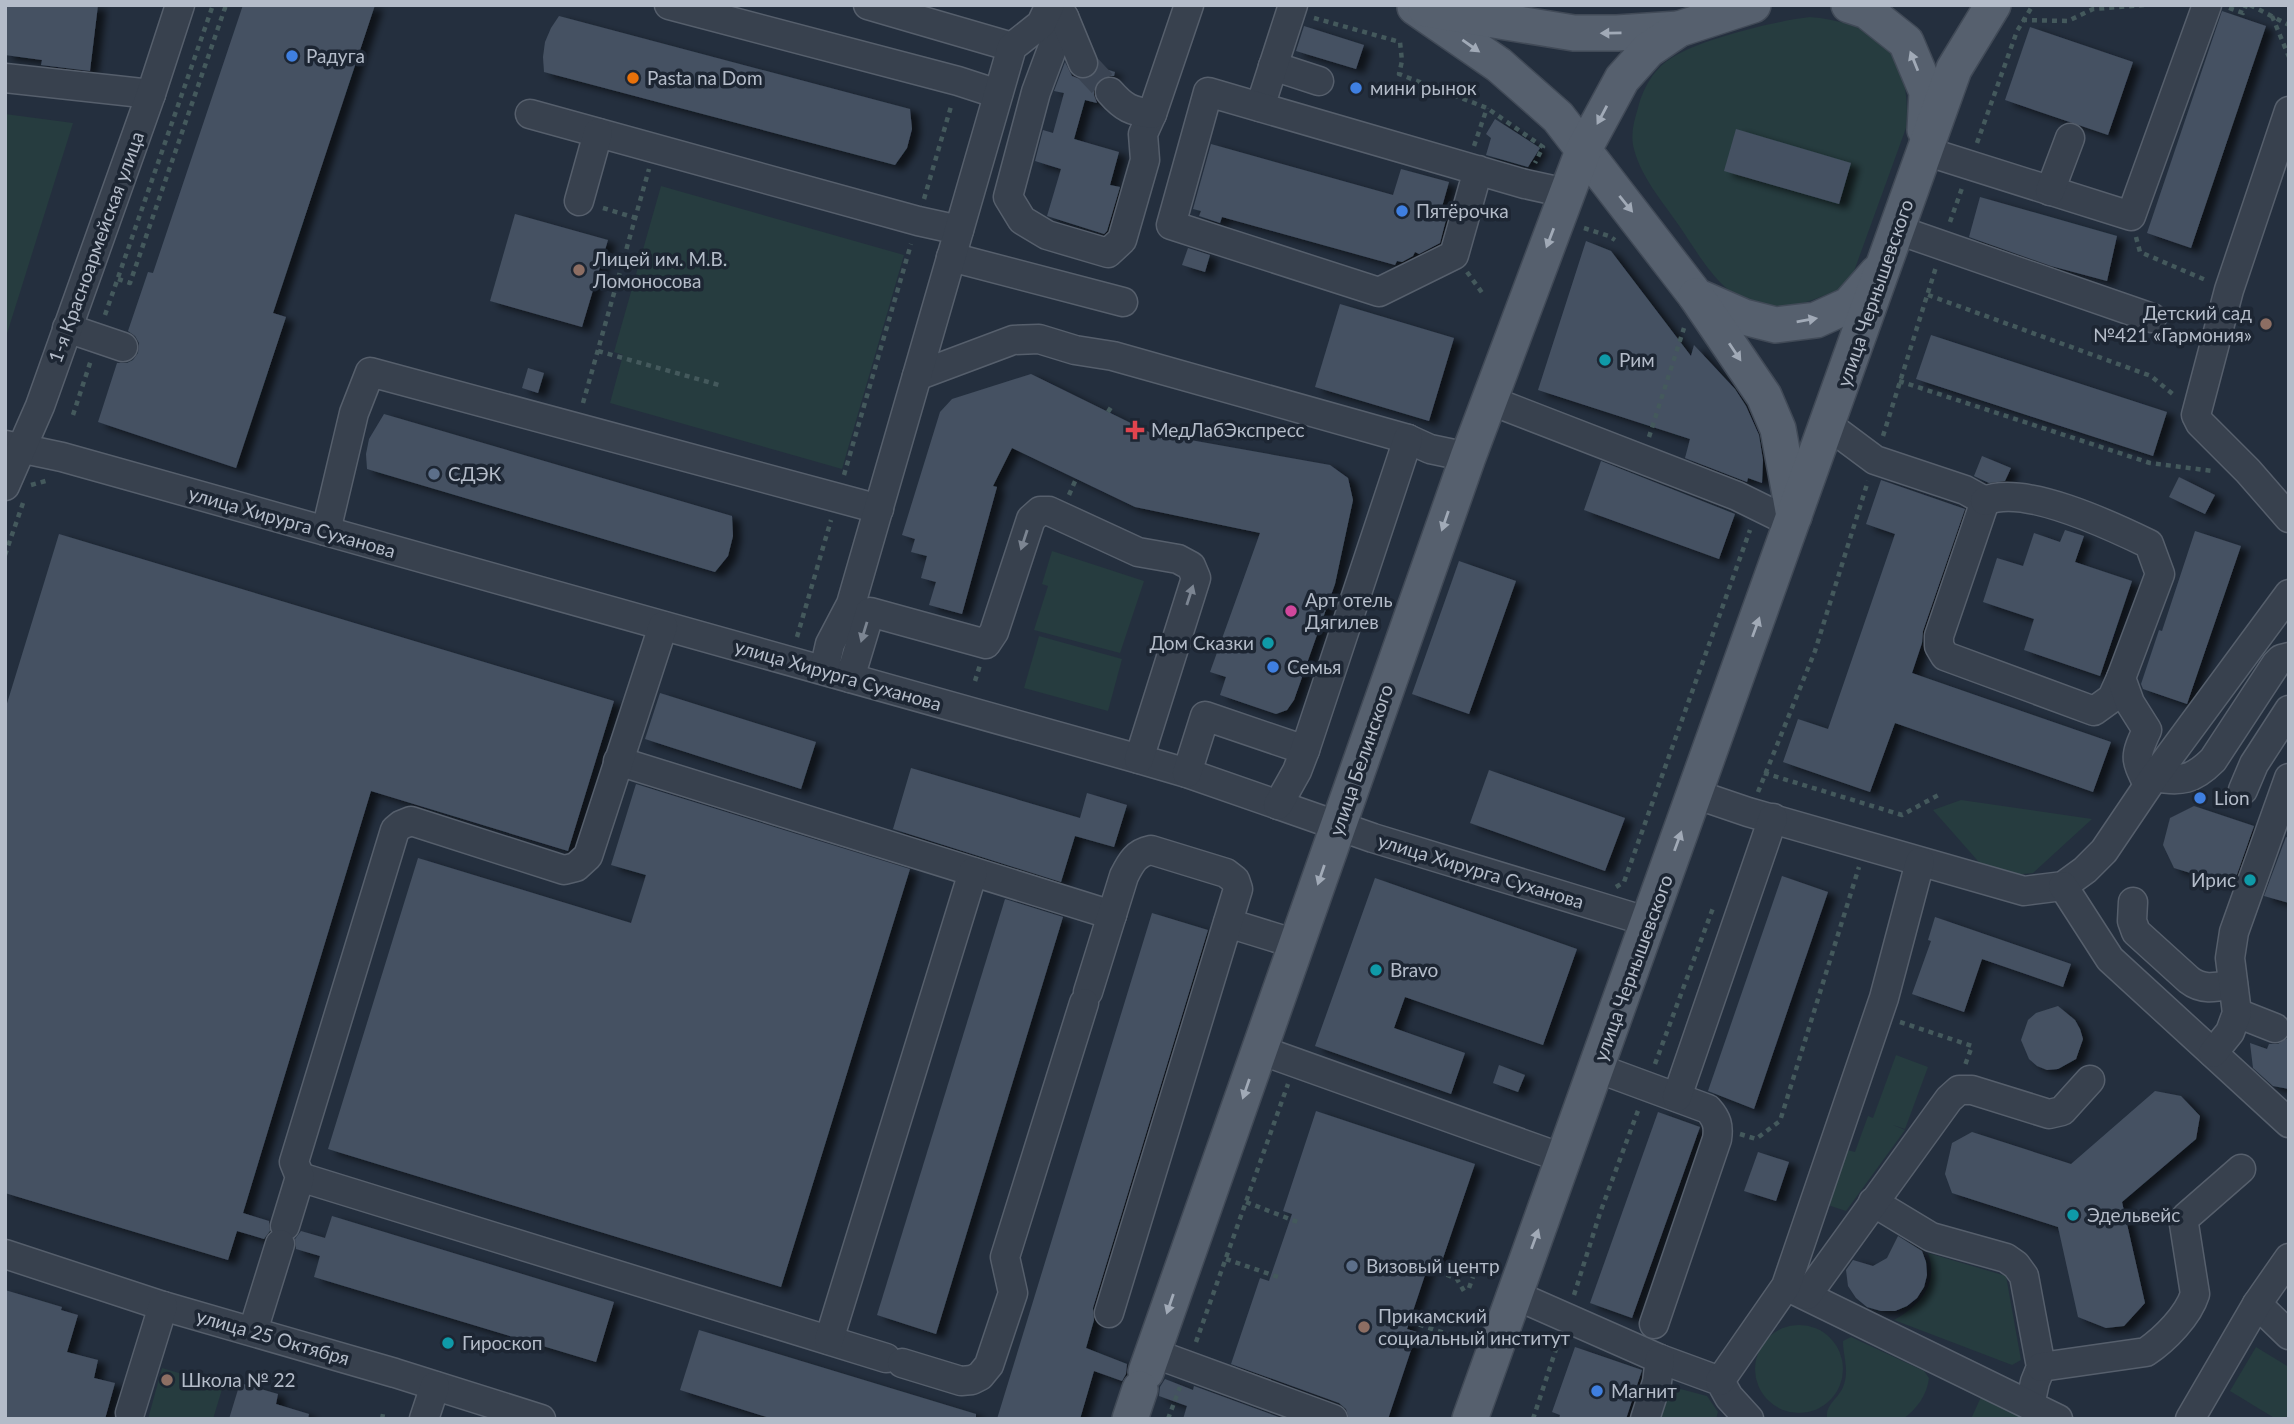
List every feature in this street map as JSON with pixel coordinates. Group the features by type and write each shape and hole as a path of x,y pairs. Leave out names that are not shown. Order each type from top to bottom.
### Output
{"main road":[{"path":"1412,6 1574,33 1617,33 1679,29 1753,5"},
{"path":"1849,5 1867,11 1906,42 1927,92 1925,151"},
{"name":"улица Чернышевского","path":"1471,1419 1955,69 1993,5"},
{"name":"улица Чернышевского","path":"1412,6 1499,65 1558,117 1634,214 1690,312 1764,396 1778,429 1793,520"},
{"name":"улица Белинского","path":"1142,1383 1468,457 1583,151 1622,79 1648,50 1679,29"},
{"path":"1690,312 1744,317 1776,325 1816,320 1849,305 1886,263"}],"street":[{"name":"1-я Красноармейская улица","path":"20,489 13,447 67,328 180,5"},
{"path":"669,5 958,81 998,94"},
{"path":"868,5 1012,47"},
{"path":"1057,9 1008,197 1023,220 1047,235 1108,253 1122,240 1145,160 1143,134 1189,5"},
{"name":"улица Чернышевского","path":"1955,69 1984,5"},
{"path":"1925,151 2131,216 2219,7"},
{"path":"1260,107 1292,8"},
{"path":"837,674 830,644 851,604 1012,47 1057,9"},
{"path":"1057,9 1083,63"},
{"path":"1273,66 1319,81"},
{"path":"5,78 151,94"},
{"path":"1110,92 1120,104 1133,112 1152,114"},
{"path":"1478,170 1454,255 1378,292 1171,225 1208,92 1566,194"},
{"path":"2289,111 2229,290 2196,415 2200,423 2289,517"},
{"path":"530,114 918,221 960,230"},
{"path":"579,201 598,133"},
{"path":"2050,191 2070,138"},
{"path":"1898,230 2152,318"},
{"path":"951,257 1123,302"},
{"path":"67,328 110,343"},
{"path":"917,376 998,345 1039,339 1075,350 1113,356 1408,439 1430,449 1468,457"},
{"path":"326,531 354,413 370,372 879,509"},
{"path":"1489,400 1793,520"},
{"path":"1828,425 1875,460 1965,490 1985,501"},
{"path":"1278,804 1297,771 1305,750 1408,439"},
{"name":"улица Хирурга Суханова","path":"13,447 62,457 1139,759 1338,826 1649,922"},
{"path":"1997,496 2033,499 2119,529 2149,544 2160,574 2122,678 2112,698 2094,712 1945,656 1939,646 1939,636 1985,501 1997,496"},
{"path":"837,674 870,612 986,644 994,632 1031,519 1040,511 1049,510 1138,552 1178,559 1191,566 1196,579 1139,759"},
{"path":"1695,794 2024,891 2063,886 2085,870 2104,851 2151,781 2289,594"},
{"path":"253,1331 300,1177 294,1162 396,830 411,821 564,870 576,867 588,856 663,625"},
{"path":"2151,781 2176,781 2199,774 2213,760 2276,664 2289,657"},
{"path":"2122,678 2130,703 2147,730 2137,751 2137,763 2151,781"},
{"path":"2242,790 2253,764 2289,710"},
{"path":"1187,773 1205,716 1305,750"},
{"path":"618,761 1112,915"},
{"path":"2213,1053 2230,1032 2263,1019 2233,984 2230,958 2234,932 2289,778"},
{"path":"1676,1097 1773,818"},
{"path":"300,1177 961,1381 972,1380 980,1376 989,1365 1013,1293 1005,1257 1112,915 1131,861 1141,852 1151,850 1226,873 1235,880 1238,889 1109,1313"},
{"path":"1797,1291 1884,998 1920,862"},
{"path":"829,1340 973,872"},
{"path":"2063,886 2109,959 2289,1123"},
{"path":"2133,902 2132,921 2136,932 2189,980 2198,987 2209,988 2233,984"},
{"path":"1228,923 1296,944"},
{"path":"1260,1050 1564,1159"},
{"path":"1597,1068 1708,1109 1715,1116 1719,1128 1654,1324"},
{"path":"1725,1389 1797,1291 1873,1202 1949,1099 1959,1090 1972,1090 2049,1114 2062,1111 2090,1080"},
{"path":"2041,1367 2146,1352 2159,1343 2192,1304 2195,1294 2184,1224 2186,1217 2241,1169"},
{"path":"1873,1202 1931,1237 2006,1258 2017,1265 2024,1276 2041,1367 2030,1405"},
{"name":"улица 25 Октября","path":"5,1254 163,1306 541,1419"},
{"path":"2190,1419 2257,1304 2289,1258"},
{"path":"1797,1291 2058,1419"},
{"path":"1515,1295 1725,1389 1749,1419"},
{"path":"2257,1304 2289,1335"},
{"path":"130,1413 163,1306"},
{"path":"1645,1419 1657,1382 1660,1359"},
{"path":"1142,1383 1188,1365 1333,1419"},
{"path":"424,1419 435,1386"}],"path":[{"path":"73,415 110,343 118,279 213,5"},
{"path":"118,279 130,282 226,5"},
{"path":"2033,5 2021,20 2068,21 2093,9 2146,5"},
{"path":"2219,7 2243,13 2248,5 2289,24"},
{"path":"1292,8 1401,43 1402,61 1399,74 1487,108 1544,147 1525,184"},
{"path":"2272,16 2289,57"},
{"path":"797,637 958,81"},
{"path":"1476,140 1487,108"},
{"path":"576,428 655,149"},
{"path":"579,201 636,218"},
{"path":"2131,216 2140,251 2229,290"},
{"path":"1928,295 2151,376 2196,415"},
{"path":"1642,460 1690,312"},
{"path":"598,351 719,385"},
{"path":"1899,382 2150,463 2235,474 2248,471"},
{"path":"1108,412 1113,404"},
{"path":"5,555 20,489 53,479"},
{"path":"1865,490 1815,651 1764,772 1902,815 1942,793"},
{"path":"1624,882 1758,506"},
{"path":"975,681 978,671"},
{"path":"1719,1128 1756,1139 1780,1121 1866,846"},
{"path":"1891,1019 1972,1046 1962,1073"},
{"path":"1168,1419 1295,1063"},
{"path":"1246,1202 1300,1223"},
{"path":"1226,1259 1282,1278"},
{"path":"1419,1263 1457,1279 1467,1291 1473,1277"},
{"path":"1400,1318 1447,1334"}],"green space":[{"path":"1810,17 1856,27 1887,48 1897,63 1904,82 1906,128 1849,285 1801,304 1764,307 1752,304 1730,291 1702,261 1640,167 1633,145 1633,126 1646,86 1660,67 1673,57 1739,32"},
{"path":"5,114 73,123 5,340"},
{"path":"661,186 904,255 842,469 610,403 623,355 614,352"},
{"path":"1052,551 1144,581 1120,653 1034,630 1048,586 1042,584"},
{"path":"1039,636 1122,659 1108,711 1024,688"},
{"path":"1961,800 2092,819 2033,873 1992,877 1933,810"},
{"path":"1896,1055 1928,1067 1905,1129 1893,1125 1905,1130 1846,1211 1828,1205 1847,1150 1855,1152 1868,1116 1873,1118"},
{"path":"1928,1253 2006,1276 2021,1360 2012,1365 1894,1320 1912,1308 1925,1293 1931,1275"},
{"path":"1799,1325 1824,1332 1836,1344 1843,1369 1836,1394 1824,1406 1799,1413 1774,1406 1762,1394 1755,1369 1762,1344 1774,1332"},
{"path":"1851,1337 1924,1371 1929,1378 1920,1401 1903,1419 1827,1417 1828,1409 1845,1381 1843,1341"},
{"path":"2256,1347 2289,1367 2289,1419 2276,1419 2230,1391"},
{"path":"162,1368 223,1386 213,1419 148,1419"},
{"path":"1669,1386 1707,1396 1718,1412 1716,1419 1657,1419"},
{"path":"1981,1397 2025,1419 1971,1419"}],"building":[{"path":"5,5 98,5 90,71 41,65 42,60 5,55"},
{"path":"243,5 375,5 273,313 286,317 236,468 98,422 117,363 127,363 138,353 139,343 128,331 148,272 153,273"},
{"path":"2222,11 2266,26 2191,248 2147,233"},
{"path":"559,16 910,109 912,129 907,148 895,165 544,72 545,42"},
{"path":"1304,26 1364,45 1356,69 1296,51"},
{"path":"2030,27 2133,62 2108,135 2005,100"},
{"path":"1065,62 1072,76 1080,79 1090,78 1099,67 1115,72 1114,76 1099,79 1094,86 1097,103 1085,100 1074,139 1119,152 1110,185 1120,187 1104,234 1047,216 1061,169 1035,161 1043,130 1053,133 1064,93 1054,91"},
{"path":"1495,119 1540,148 1528,167 1486,155 1491,138 1486,134"},
{"path":"1736,129 1851,163 1839,204 1724,171"},
{"path":"1211,144 1393,195 1401,169 1449,182 1440,214 1447,216 1440,243 1419,254 1415,252 1402,262 1397,261 1395,265 1222,217 1220,223 1199,216 1201,211 1193,209"},
{"path":"1980,197 2117,236 2107,281 2051,266 1969,237"},
{"path":"515,214 608,240 582,327 490,301"},
{"name":"Рим","path":"1586,241 1611,251 1691,356 1694,345 1735,389 1759,435 1763,460 1762,483 1748,478 1747,482 1685,458 1690,439 1538,390"},
{"path":"1188,248 1210,255 1205,272 1182,265"},
{"path":"1340,304 1454,338 1429,421 1315,387"},
{"path":"1931,335 2167,412 2153,456 1916,379"},
{"path":"528,368 544,373 538,393 522,388"},
{"path":"1031,374 1151,433 1330,465 1348,478 1353,500 1335,584 1294,700 1287,710 1276,714 1220,695 1226,677 1210,672 1260,533 1135,507 1012,448 993,486 997,487 962,614 929,605 936,582 921,578 927,556 911,552 915,539 902,535 940,412 952,399"},
{"path":"384,414 732,516 733,536 728,556 715,572 367,469 369,439"},
{"path":"1982,456 2011,468 2005,481 1989,483 1974,476"},
{"path":"1601,461 1735,514 1719,559 1584,510"},
{"path":"2179,477 2215,495 2205,514 2169,497"},
{"path":"1881,480 1965,509 1923,631 1912,673 2111,742 2093,792 1895,723 1870,792 1783,762 1798,719 1828,729 1895,534 1866,524"},
{"path":"2065,530 2084,536 2075,562 2132,581 2100,676 2024,650 2034,619 1983,602 1997,558 2023,566 2034,533 2060,542"},
{"path":"2195,531 2241,546 2187,704 2143,689 2141,684 2159,630 2162,631"},
{"path":"59,534 614,701 568,851 371,791 243,1213 269,1221 270,1231 264,1239 237,1231 228,1260 5,1193 5,710"},
{"path":"1459,561 1516,581 1469,714 1412,694"},
{"path":"660,693 816,742 801,789 645,739"},
{"path":"911,768 1080,818 1087,793 1127,805 1114,847 1075,836 1061,882 893,829"},
{"path":"1489,770 1625,818 1605,871 1470,823"},
{"path":"636,784 910,869 781,1287 328,1149 418,858 631,923 646,875 611,865"},
{"path":"2194,806 2254,826 2233,886 2174,868 2163,845 2170,818"},
{"path":"2286,837 2289,838 2289,903 2264,896"},
{"path":"1782,876 1828,892 1754,1109 1708,1091"},
{"path":"1375,878 1577,949 1543,1045 1405,997 1394,1028 1465,1053 1451,1094 1315,1046"},
{"path":"1005,899 1063,917 936,1334 877,1315"},
{"path":"1152,913 1208,930 1093,1308 1094,1320 1086,1348 1127,1364 1126,1374 1122,1381 1094,1371 1080,1419 997,1419"},
{"path":"1935,917 2071,964 2063,987 1982,959 1964,1012 1912,994 1931,941 1928,940"},
{"path":"2058,1006 2075,1020 2083,1039 2076,1059 2058,1069 2047,1070 2029,1059 2021,1040 2028,1020 2036,1013"},
{"path":"2289,1037 2289,1089 2273,1086 2253,1068 2250,1043 2267,1049 2269,1044 2278,1044"},
{"path":"1499,1065 1525,1075 1518,1092 1493,1083"},
{"name":"Эдельвейс","path":"2155,1091 2181,1096 2200,1116 2196,1139 2122,1202 2145,1303 2124,1326 2106,1328 2078,1317 2058,1227 1952,1193 1945,1174 1952,1143 1972,1132 2071,1164"},
{"path":"1316,1111 1475,1164 1441,1264 1430,1260 1407,1329 1417,1332 1388,1419 1349,1419 1346,1409 1339,1403 1231,1364 1260,1278 1269,1281 1292,1214 1283,1211"},
{"path":"1658,1112 1700,1127 1632,1318 1590,1303"},
{"path":"1758,1152 1789,1162 1776,1201 1744,1191"},
{"path":"332,1216 614,1302 596,1362 314,1277 320,1256 296,1249 295,1239 301,1231 325,1238"},
{"path":"1898,1236 1922,1251 1927,1275 1924,1287 1917,1298 1895,1311 1867,1307 1856,1298 1848,1286 1846,1270 1853,1260 1873,1266 1887,1258"},
{"path":"5,1290 62,1307 61,1310 78,1315 67,1352 98,1360 94,1378 115,1383 105,1419 5,1419"},
{"path":"699,1330 976,1414 976,1419 773,1419 680,1390"},
{"name":"Магнит","path":"1575,1347 1642,1370 1626,1419 1559,1419 1560,1415 1552,1412"},
{"path":"1165,1379 1193,1390 1194,1386 1284,1419 1183,1419 1187,1406 1159,1396"},
{"path":"240,1383 278,1394 276,1404 309,1414 308,1419 229,1419"}],"tunnel":[{"path":"1083,63 1110,92"}],"place":[{"name":"Радуга","path":"292,56"},
{"name":"Pasta na Dom","path":"633,78"},
{"name":"мини рынок","path":"1356,88"},
{"name":"Пятёрочка","path":"1402,211"},
{"name":"Лицей им. М.В. Ломоносова","path":"579,270"},
{"name":"Детский сад №421 «Гармония»","path":"2266,324"},
{"name":"Рим","path":"1605,360"},
{"name":"МедЛабЭкспресс","path":"1135,430"},
{"name":"СДЭК","path":"434,474"},
{"name":"Арт отель Дягилев","path":"1291,611"},
{"name":"Дом Сказки","path":"1268,643"},
{"name":"Семья","path":"1273,667"},
{"name":"Lion","path":"2200,798"},
{"name":"Ирис","path":"2250,880"},
{"name":"Bravo","path":"1376,970"},
{"name":"Эдельвейс","path":"2073,1215"},
{"name":"Визовый центр","path":"1352,1266"},
{"name":"Прикамский социальный институт","path":"1364,1327"},
{"name":"Гироскоп","path":"448,1343"},
{"name":"Школа № 22","path":"167,1380"},
{"name":"Магнит","path":"1597,1391"}]}
